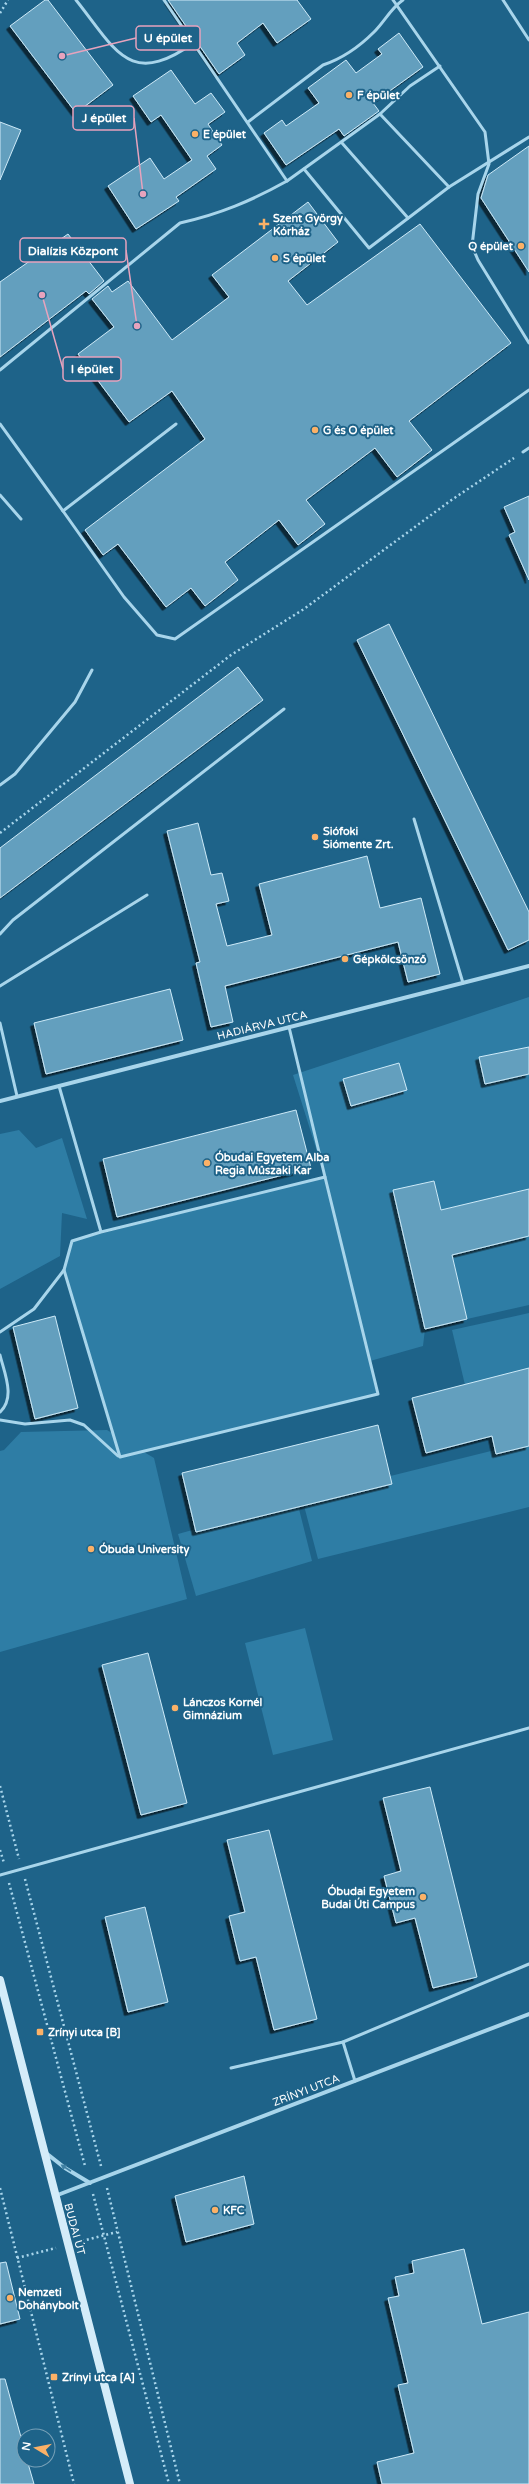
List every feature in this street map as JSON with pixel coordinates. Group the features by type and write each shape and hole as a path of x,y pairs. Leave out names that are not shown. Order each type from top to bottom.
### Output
{"main road":[{"name":"BUDAI ÚT","path":"0,1980 130,2484"}],"street":[{"name":"HADIÁRVA UTCA","path":"0,1101 529,966"},
{"name":"ZRÍNYI UTCA","path":"55,2196 529,2014"},
{"path":"43,2151 65,2168 90,2183"}],"lane":[{"path":"76,0 118,53 130,61 142,64 159,63 175,56 195,42"},
{"path":"164,0 195,42 287,181"},
{"path":"393,0 485,132 489,164 478,194 472,246 478,260 529,343"},
{"path":"248,122 323,65 337,60 374,32 396,5 403,0"},
{"path":"503,0 529,40"},
{"path":"0,370 180,223 206,217 252,201 287,181 342,143 380,114 410,86 440,66"},
{"path":"380,114 449,187"},
{"path":"304,169 369,248 449,187 489,164 529,137"},
{"path":"342,143 408,218"},
{"path":"0,424 124,597 157,635 175,639 529,390"},
{"path":"62,511 176,424"},
{"path":"523,452 529,448"},
{"path":"0,496 21,519"},
{"path":"0,785 15,774 75,702 92,670"},
{"path":"0,934 13,920 284,709"},
{"path":"414,819 463,982"},
{"path":"0,986 147,895"},
{"path":"0,1023 17,1096"},
{"path":"120,1457 378,1394 289,1027"},
{"path":"59,1086 101,1232"},
{"path":"0,1332 34,1309 64,1270 72,1241 101,1232 325,1177"},
{"path":"64,1270 120,1457"},
{"path":"0,1355 8,1398 5,1408 0,1412"},
{"path":"0,1420 25,1424 70,1420 84,1425 120,1457"},
{"path":"0,1875 529,1728"},
{"path":"231,2068 343,2042 529,1964"},
{"path":"343,2042 355,2081"}],"path":[{"path":"0,13 8,0"},
{"path":"0,833 231,655 304,609 450,501 523,452"},
{"path":"0,1786 104,2177 180,2484"},
{"path":"0,2188 74,2484"}],"shaded area":[{"path":"529,997 529,1189 441,1210 434,1181 393,1191 425,1329 423,1346 370,1361 378,1394 144,1452 154,1458 187,1599 0,1652 0,1451 4,1450 21,1432 107,1430 112,1433 64,1270 72,1241 325,1177 293,1075"},
{"path":"19,1130 36,1148 62,1138 87,1219 62,1213 60,1256 0,1289 0,1134"},
{"path":"529,1236 529,1305 467,1319 452,1255"},
{"path":"529,1313 529,1368 465,1385 452,1330"},
{"path":"529,1446 529,1507 318,1559 302,1498 495,1450 497,1454"},
{"path":"297,1501 312,1561 196,1596 178,1534"},
{"path":"305,1628 333,1740 273,1755 245,1643"}],"building":[{"path":"45,0 48,0 113,85 76,113 10,26"},
{"path":"168,0 297,0 311,19 277,43 263,23 237,43 245,55 219,74"},
{"name":"F épület","path":"399,33 423,67 373,103 379,111 344,136 339,129 286,165 264,133 282,120 286,126 319,103 308,88 346,60 356,73 382,54 378,49"},
{"path":"171,70 195,104 211,93 225,112 208,124 222,145 207,156 216,169 176,197 179,201 136,229 108,186 150,158 164,179 192,160 161,115 151,122 133,96"},
{"path":"0,122 21,130 0,180"},
{"path":"529,146 529,272 481,198 488,175"},
{"name":"G és O épület","path":"308,202 338,242 288,281 307,305 420,224 511,343 409,421 432,450 397,477 375,448 306,500 325,524 298,545 279,520 225,562 238,580 205,606 191,588 166,607 118,544 103,555 85,530 205,439 172,391 129,422 78,354 114,327 92,299 108,286 112,292 128,281 172,340 229,297 212,275"},
{"path":"68,234 104,281 89,294 86,291 0,357 0,282"},
{"path":"529,496 529,580 509,535 515,532 504,507"},
{"path":"389,624 529,912 529,940 508,950 357,640"},
{"path":"238,667 263,700 0,898 0,848"},
{"path":"198,823 211,875 222,873 229,901 216,904 227,946 272,935 259,884 367,856 380,908 421,898 440,974 408,982 398,942 225,986 233,1022 211,1027 196,963 200,962 167,831"},
{"path":"170,989 183,1040 46,1074 34,1023"},
{"path":"529,1047 529,1074 485,1084 479,1057"},
{"path":"399,1063 407,1090 351,1106 343,1079"},
{"name":"Óbudai Egyetem Alba Regia Műszaki Kar","path":"296,1110 311,1168 117,1217 103,1159"},
{"path":"434,1181 441,1210 529,1189 529,1236 452,1255 467,1319 425,1329 393,1190"},
{"path":"55,1316 78,1408 35,1419 13,1327"},
{"path":"529,1368 529,1446 496,1454 492,1436 426,1453 412,1398"},
{"path":"378,1425 392,1484 196,1532 182,1473"},
{"path":"148,1653 187,1803 141,1815 102,1665"},
{"name":"Óbudai Egyetem Budai Úti Campus","path":"430,1787 477,1977 433,1988 415,1918 396,1923 384,1876 401,1871 383,1798"},
{"name":"Óbudai Egyetem Budai Úti Campus","path":"269,1830 317,2019 274,2030 256,1957 240,1961 229,1916 245,1912 227,1840"},
{"path":"145,1907 168,2002 128,2012 105,1917"},
{"name":"KFC","path":"244,2176 254,2224 186,2242 175,2196"},
{"path":"464,2249 482,2324 529,2312 529,2484 382,2484 377,2462 414,2453 398,2385 408,2383 388,2298 399,2296 395,2277 414,2273 412,2261"},
{"path":"6,2262 20,2319 0,2324 0,2263"},
{"path":"0,2379 5,2379 18,2428 16,2428 16,2468 29,2468 34,2484 0,2484"}],"place":[{"name":"U épület","path":"62,56"},
{"name":"F épület","path":"349,95"},
{"name":"E épület","path":"195,134"},
{"name":"J épület","path":"143,194"},
{"name":"Szent György Kórház","path":"264,224"},
{"name":"Q épület","path":"521,246"},
{"name":"S épület","path":"275,258"},
{"name":"I épület","path":"42,295"},
{"name":"Dialízis Központ","path":"137,326"},
{"name":"G és O épület","path":"315,430"},
{"name":"Siófoki Siómente Zrt.","path":"315,837"},
{"name":"Gépkölcsönző","path":"345,959"},
{"name":"Óbudai Egyetem Alba Regia Műszaki Kar","path":"207,1163"},
{"name":"Óbuda University","path":"91,1549"},
{"name":"Lánczos Kornél Gimnázium","path":"175,1708"},
{"name":"Óbudai Egyetem Budai Úti Campus","path":"423,1897"},
{"name":"Zrínyi utca [B]","path":"40,2032"},
{"name":"KFC","path":"215,2210"},
{"name":"Nemzeti Dohánybolt","path":"10,2298"},
{"name":"Zrínyi utca [A]","path":"54,2377"}]}
